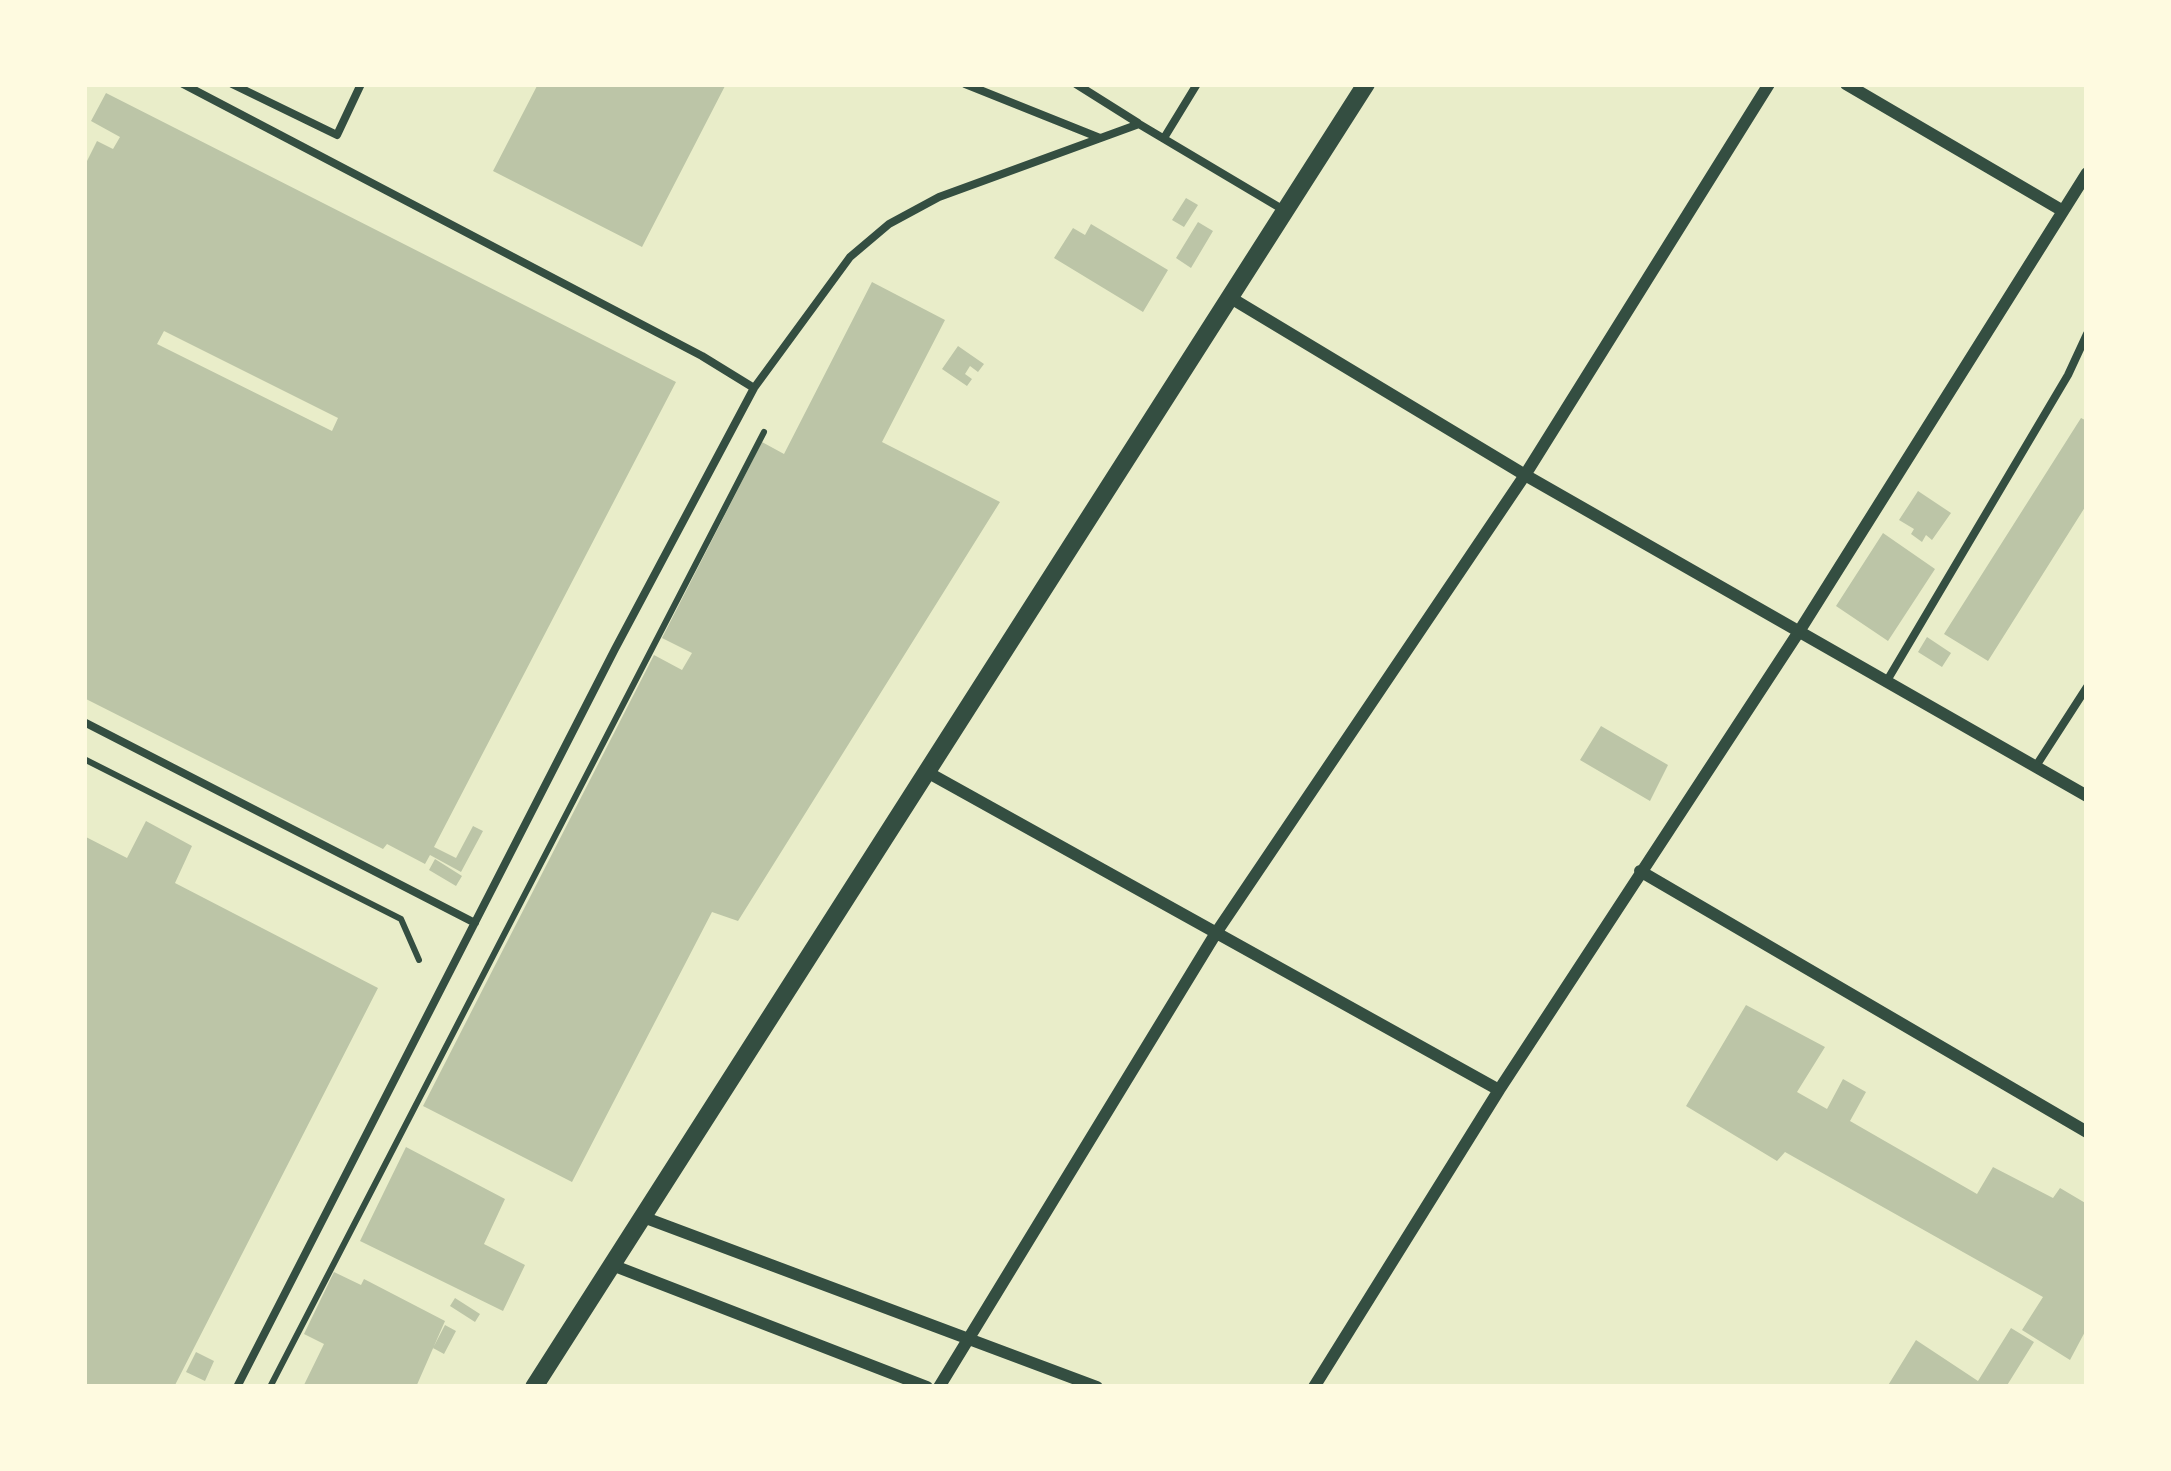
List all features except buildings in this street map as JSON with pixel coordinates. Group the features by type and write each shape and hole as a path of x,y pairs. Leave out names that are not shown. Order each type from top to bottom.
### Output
{"street":[{"path":"534,1387 1366,84"},
{"path":"939,1387 1216,933 1525,475 1769,84"},
{"path":"1846,84 2062,211"},
{"path":"1314,1387 2087,173"},
{"path":"1231,298 1525,475 2087,796"},
{"path":"927,772 1499,1090"},
{"path":"1640,871 2087,1132"},
{"path":"643,1217 1097,1387"},
{"path":"611,1265 927,1387"}],"lane":[{"path":"184,84 754,388"},
{"path":"232,84 337,135 361,84"},
{"path":"965,84 1101,138"},
{"path":"1076,84 1285,211"},
{"path":"1164,138 1197,84"},
{"path":"237,1387 754,388 850,256 889,224 939,197 1139,124"},
{"path":"1888,680 2068,375 2087,334"},
{"path":"2036,766 2087,687"},
{"path":"84,722 475,923"}],"path":[{"path":"270,1387 764,432"},
{"path":"84,759 401,919 419,960"}]}
